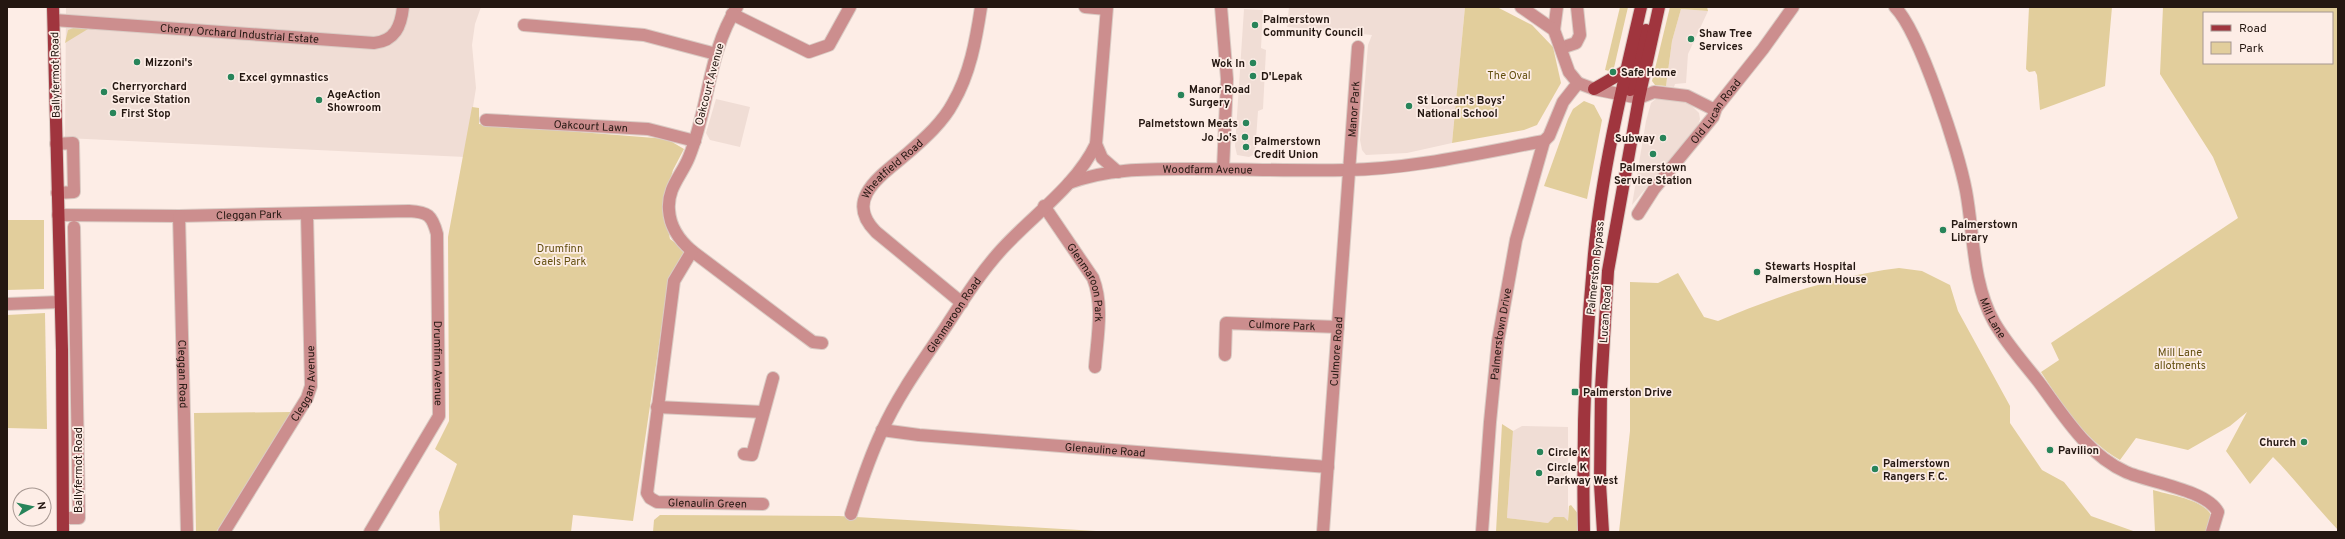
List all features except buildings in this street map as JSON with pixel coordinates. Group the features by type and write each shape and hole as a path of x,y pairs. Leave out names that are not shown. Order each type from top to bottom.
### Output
{"main road":[{"name":"Ballyfermot Road","path":"53,7 60,302 63,532"},
{"name":"Palmerston Bypass","path":"1584,532 1585,389 1594,253 1606,174 1621,95 1641,7"},
{"path":"1621,95 1628,94 1631,88 1652,7"},
{"path":"1639,98 1659,7"},
{"path":"1594,89 1627,70"},
{"name":"Lucan Road","path":"1603,532 1600,420 1604,321 1611,250 1639,98"},
{"path":"1606,174 1617,161 1627,167"}],"street":[{"name":"Cherry Orchard Industrial Estate","path":"54,20 374,43 386,40 396,32 402,20 403,7"},
{"path":"735,11 809,52 829,45 850,7"},
{"name":"Wheatfield Road","path":"962,302 876,232 868,224 863,214 864,205 873,183 934,128 953,103 975,43 981,7"},
{"path":"1085,7 1107,8"},
{"path":"1221,7 1227,79 1223,169"},
{"path":"1521,7 1554,30"},
{"path":"1557,7 1554,30 1569,72 1578,83 1594,89 1639,98 1654,92 1681,95 1696,98 1711,108 1716,108"},
{"path":"1561,48 1576,43 1580,35 1577,7"},
{"name":"Old Lucan Road","path":"1638,214 1654,189 1713,118 1716,108 1763,49 1793,7"},
{"name":"Mill Lane","path":"1895,7 1900,12 1918,49 1948,127 1966,189 1981,291 1994,323 2057,409 2084,442 2120,469 2198,496 2214,505 2218,512 2212,532"},
{"name":"Glenmaroon Road","path":"851,514 866,468 882,430 922,362 962,302 1001,250 1069,183 1091,154 1096,144 1107,8"},
{"name":"Oakcourt Avenue","path":"695,141 716,54 735,11"},
{"path":"524,25 644,35 716,54"},
{"name":"Manor Park","path":"1348,170 1358,47"},
{"path":"1348,170 1384,168 1544,140 1549,136 1567,94 1578,83"},
{"name":"Oakcourt Lawn","path":"486,120 648,129 695,141"},
{"name":"Palmerstown Drive","path":"1482,532 1490,422 1498,341 1516,240 1544,140"},
{"path":"695,141 689,158 674,185 669,198 669,210 676,233 692,251 795,330 813,342 822,343"},
{"path":"56,144 73,143 74,192 57,193"},
{"path":"1096,144 1102,158 1118,172"},
{"name":"Woodfarm Avenue","path":"1069,183 1099,174 1118,172 1223,169 1348,170"},
{"name":"Culmore Road","path":"1323,532 1348,170"},
{"name":"Glenmaroon Park","path":"1044,206 1093,278 1098,290 1100,305 1095,367"},
{"name":"Cleggan Park","path":"58,215 179,216 422,212 430,216 435,224"},
{"name":"Cleggan Avenue","path":"224,532 307,398 311,386 306,214"},
{"name":"Cleggan Road","path":"179,216 187,532"},
{"name":"Drumfinn Avenue","path":"370,532 439,416 437,234 435,224"},
{"name":"Ballyfermot Road","path":"63,518 79,518 74,227"},
{"name":"Glenaulin Green","path":"692,251 674,281 647,493 650,498 657,502 674,504 762,504"},
{"path":"59,277 75,277"},
{"path":"7,304 60,302"},
{"name":"Culmore Park","path":"1225,355 1226,323 1338,328"},
{"path":"744,454 752,455 773,378"},
{"path":"657,407 763,412"},
{"path":"62,408 78,408"},
{"name":"Glenauline Road","path":"882,430 934,436 1328,467"}],"shaded area":[{"path":"66,7 481,7 475,24 472,45 476,88 465,157 65,138"},
{"name":"St Lorcan's Boys' National School","path":"1289,7 1465,7 1452,143 1407,153 1366,155 1362,150 1360,140 1368,45 1372,35 1287,27"},
{"path":"1244,9 1263,10 1261,48 1266,50 1263,109 1258,111 1255,154 1249,157 1237,155 1235,146"},
{"path":"1681,9 1708,11 1688,54 1686,83 1675,84 1674,87 1666,86 1672,41"},
{"path":"1657,98 1683,101 1691,105 1699,113 1700,119 1698,125 1632,205 1646,121 1651,103"},
{"path":"716,99 750,107 740,147 710,140 706,133"},
{"name":"Circle K Parkway West","path":"1522,426 1568,427 1568,521 1548,523 1507,518 1513,431"}],"green space":[{"name":"The Oval","path":"1465,7 1497,7 1532,25 1553,47 1561,83 1537,125 1524,130 1452,143"},
{"path":"1620,7 1628,7 1613,72 1605,70"},
{"path":"1670,7 1707,7 1708,11 1681,9 1672,41 1666,86 1655,85 1652,81"},
{"path":"2029,7 2112,7 2105,86 2040,110 2037,75 2035,71 2029,72 2026,69"},
{"name":"Mill Lane allotments","path":"2163,7 2338,7 2338,530 2273,457 2250,484 2226,451 2247,412 2230,426 2188,450 2136,438 2120,460 2107,452 2085,432 2058,398 2041,372 2059,360 2051,343 2238,218 2213,157 2160,74"},
{"path":"76,27 95,27 95,30 88,29 65,43 68,30"},
{"path":"1584,101 1594,105 1602,120 1587,199 1544,186 1568,119 1573,109"},
{"name":"Drumfinn Gaels Park","path":"472,107 479,108 479,124 667,139 684,149 673,170 665,198 665,216 670,239 685,250 669,277 633,521 573,515 571,532 440,532 439,512 457,464 435,449 449,421 448,237"},
{"path":"7,220 44,220 44,289 7,290"},
{"path":"1899,268 1922,271 1950,285 1958,311 2010,406 2010,423 2042,470 2064,482 2091,516 2136,532 1619,532 1630,431 1630,282 1658,283 1678,273 1704,317 1718,321 1807,288 1876,271"},
{"path":"45,313 47,429 7,428 7,315"},
{"path":"293,412 216,532 196,532 194,413"},
{"path":"1502,424 1513,431 1507,518 1548,523 1554,517 1564,517 1568,521 1569,506 1571,505 1579,515 1579,532 1496,532"},
{"path":"2153,490 2187,499 2203,507 2209,512 2212,518 2208,532 2155,532"},
{"path":"660,515 839,516 1113,532 653,532 654,520"}],"place":[{"name":"Palmerstown Community Council","path":"1255,25"},
{"name":"Shaw Tree Services","path":"1691,39"},
{"name":"Mizzoni's","path":"137,62"},
{"name":"Wok In","path":"1253,63"},
{"name":"Safe Home","path":"1613,72"},
{"name":"D'Lepak","path":"1253,76"},
{"name":"Excel gymnastics","path":"231,77"},
{"name":"Cherryorchard Service Station","path":"104,92"},
{"name":"Manor Road Surgery","path":"1181,95"},
{"name":"AgeAction Showroom","path":"319,100"},
{"name":"St Lorcan's Boys' National School","path":"1409,106"},
{"name":"First Stop","path":"113,113"},
{"name":"Palmetstown Meats","path":"1246,123"},
{"name":"Jo Jo's","path":"1245,137"},
{"name":"Subway","path":"1663,138"},
{"name":"Palmerstown Credit Union","path":"1246,147"},
{"name":"Palmerstown Service Station","path":"1653,154"},
{"name":"Palmerstown Library","path":"1943,230"},
{"name":"Stewarts Hospital Palmerstown House","path":"1757,272"},
{"name":"Palmerston Drive","path":"1575,392"},
{"name":"Church","path":"2304,442"},
{"name":"Pavilion","path":"2050,450"},
{"name":"Circle K","path":"1540,452"},
{"name":"Palmerstown Rangers F. C.","path":"1875,469"},
{"name":"Circle K Parkway West","path":"1539,473"}]}
